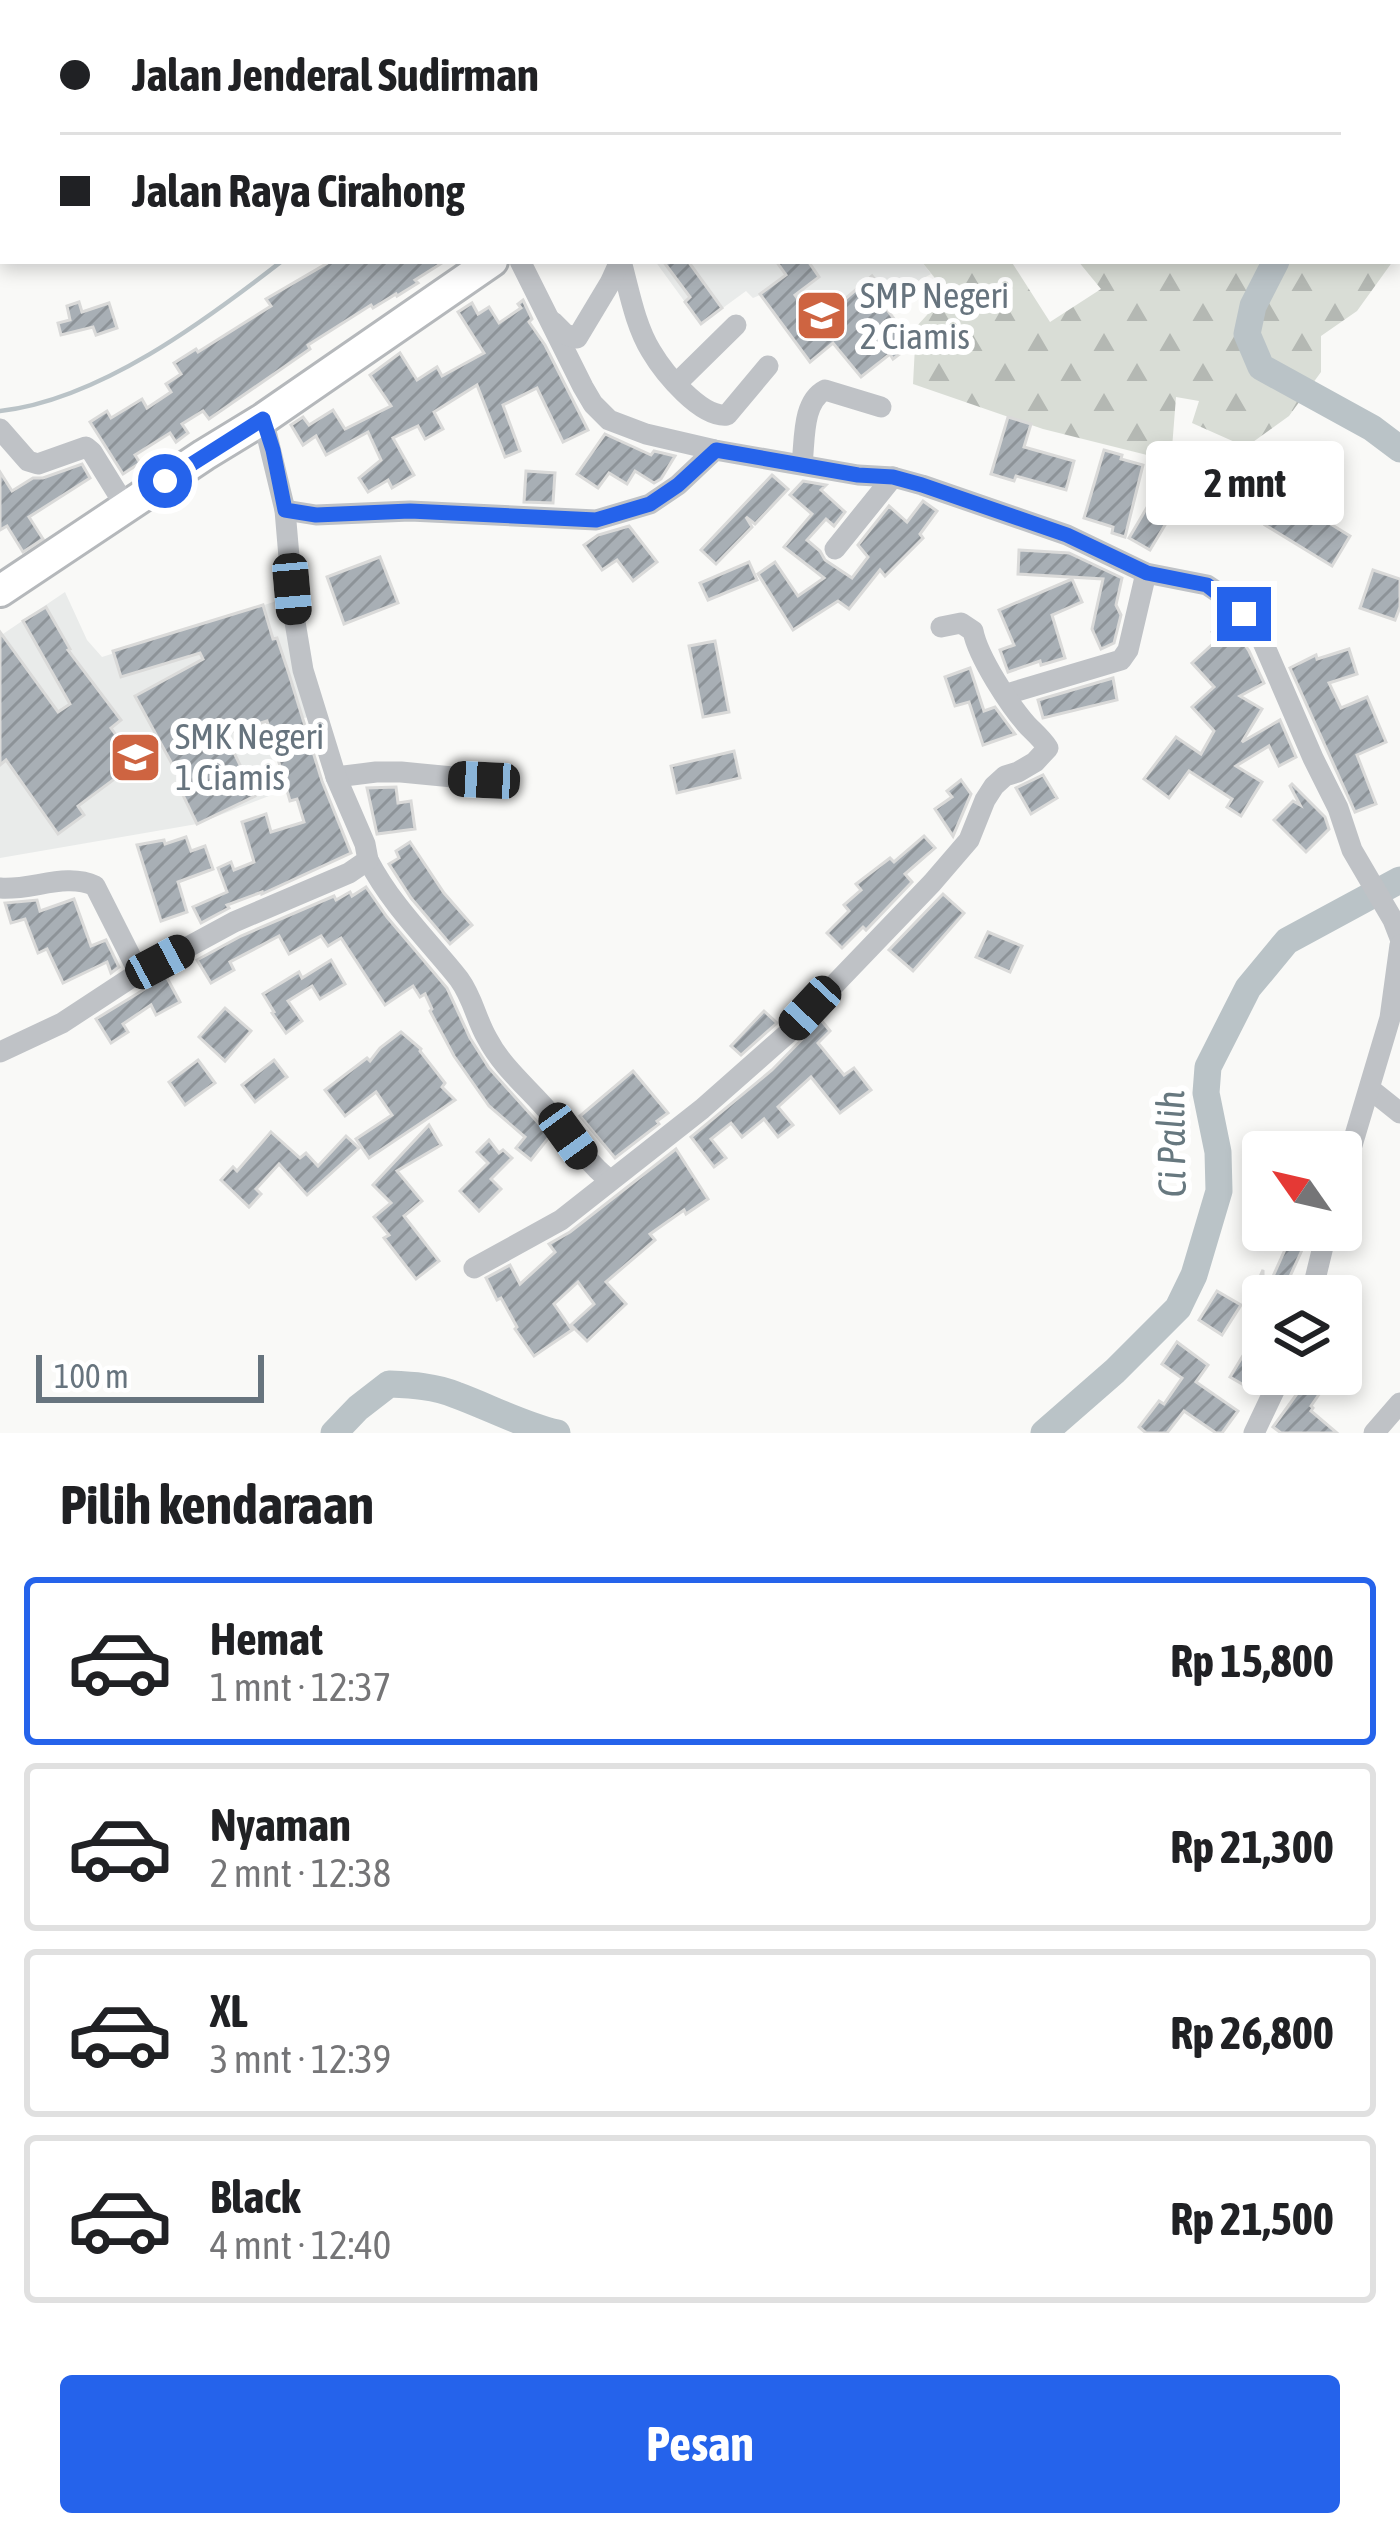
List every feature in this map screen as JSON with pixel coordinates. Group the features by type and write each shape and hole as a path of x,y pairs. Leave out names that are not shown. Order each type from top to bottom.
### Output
{"highway":[{"path":"0,591 263,419 488,264"}],"street":[{"path":"522,264 583,387 609,420 716,450 893,477 1067,535 1147,573 1207,585 1244,614 1262,640 1359,862 1398,934 1390,1018 1357,1131"},
{"path":"531,264 550,320 577,338 619,264"},
{"path":"621,264 650,350 700,408 717,416 728,415 768,366"},
{"path":"677,382 736,325"},
{"path":"802,464 810,404 818,393 825,390 881,406"},
{"path":"263,419 285,510 303,670 368,860 400,910 459,980 502,1063 583,1157 609,1180"},
{"path":"0,429 28,461 38,464 86,447 126,507"},
{"path":"285,510 316,515 410,511 596,520 650,504 716,450"},
{"path":"835,549 893,477"},
{"path":"1007,694 1120,660 1128,650 1147,573"},
{"path":"474,1268 561,1220 702,1109 787,1034 969,840 994,786 1045,754 1048,748 1007,694 976,646 973,632 961,623 941,627"},
{"path":"336,777 401,772 484,780"},
{"path":"0,1052 62,1023 139,973 234,922 314,889 368,860"},
{"path":"0,887 78,880 95,886 139,973"},
{"path":"1370,1089 1400,1113"},
{"path":"1254,1433 1272,1395"},
{"path":"1374,1433 1400,1403"}],"shaded area":[{"name":"SMP Negeri 2 Ciamis","path":"657,264 923,264 931,274 889,297 810,362 760,295 753,298 746,291 701,324"},
{"name":"SMK Negeri 1 Ciamis","path":"65,592 87,640 102,657 286,598 320,716 261,723 282,791 197,824 0,858 0,636"}],"green space":[{"path":"923,264 1013,264 1050,322 1101,289 1080,264 1391,264 1357,311 1321,336 1321,372 1289,416 1246,447 1192,423 1199,401 1176,397 1171,461 1043,429 913,384 916,327 947,293"}],"building":[{"path":"326,264 440,264 397,296 371,305 308,345 310,349 209,419 203,411 182,424 188,433 176,442 170,433 135,455 140,463 123,474 90,422 107,411 111,418 142,399 147,408 171,392 166,384 181,374 174,363 271,306 266,299"},
{"path":"665,264 690,264 722,308 701,324 685,302 690,297"},
{"path":"778,264 810,264 819,277 795,295 816,324 872,276 889,297 882,303 913,344 893,359 890,354 861,377 833,343 810,362 760,294 786,275"},
{"path":"523,300 532,319 529,322 588,430 563,442 537,388 503,405 520,451 505,457 477,385 434,412 443,429 425,439 418,426 393,438 414,475 392,488 388,480 368,492 359,478 381,460 368,432 326,455 316,436 303,445 291,425 303,417 309,425 333,410 345,429 391,406 370,375 400,353 417,380 437,367 442,376 484,353 458,312 472,303 478,314 489,307 499,323 521,308 518,304"},
{"path":"79,302 82,312 109,303 117,328 96,335 93,327 61,335 58,323 70,320 67,306"},
{"path":"1008,417 1031,424 1024,447 1074,461 1066,490 991,474"},
{"path":"605,434 651,455 654,451 675,456 654,483 635,471 627,484 609,473 598,488 577,474"},
{"path":"1201,443 1225,458 1205,488 1209,490 1201,506 1214,514 1210,521 1177,505 1150,550 1129,538 1162,482 1186,497 1200,469 1189,462"},
{"path":"1104,450 1143,465 1125,537 1112,533 1113,527 1084,518"},
{"path":"82,464 90,478 29,517 43,539 23,552 7,526 0,530 0,472 12,491 33,478"},
{"path":"526,471 555,473 553,503 524,502"},
{"path":"772,475 788,489 755,524 746,517 752,527 716,564 701,550"},
{"path":"803,481 826,485 821,490 845,512 834,526 826,519 807,540 825,560 852,578 868,557 858,545 889,506 907,522 923,501 937,511 920,534 923,538 885,576 880,570 849,609 838,601 793,630 758,574 775,562 798,596 824,578 784,547 812,514 790,495"},
{"path":"1284,495 1350,536 1332,566 1265,525"},
{"path":"629,526 657,562 633,581 617,560 602,570 584,545 598,535"},
{"path":"1019,550 1069,553 1122,578 1114,643 1101,649 1092,629 1103,579 1018,574"},
{"path":"380,557 398,603 344,624 327,577"},
{"path":"749,562 757,580 708,600 700,583"},
{"path":"1373,570 1400,579 1395,620 1360,608"},
{"path":"1072,579 1082,602 1052,615 1065,658 1008,672 1000,650 1014,645 999,610"},
{"path":"263,605 351,853 227,905 229,908 201,923 193,907 227,892 218,868 231,862 234,870 254,862 242,822 266,814 271,832 304,822 297,799 290,801 267,721 225,734 255,796 197,824 179,787 183,784 135,696 203,659 200,653 121,677 113,651"},
{"path":"46,607 68,650 121,720 111,728 136,763 78,806 84,815 58,834 6,760 0,765 0,632 58,712 70,704 23,621"},
{"path":"1229,621 1264,683 1240,696 1262,709 1242,742 1280,720 1296,757 1279,766 1269,746 1236,766 1262,782 1241,816 1227,807 1232,799 1189,771 1169,798 1144,779 1176,737 1201,754 1214,731 1192,707 1214,687 1192,663 1217,640 1212,632"},
{"path":"715,641 729,712 703,717 689,646"},
{"path":"1349,649 1357,674 1329,683 1341,708 1367,697 1386,742 1357,755 1376,804 1355,812 1290,668 1316,655 1317,659"},
{"path":"970,668 984,711 995,707 1015,734 983,745 969,702 955,706 945,677"},
{"path":"1113,678 1117,700 1043,718 1038,700"},
{"path":"734,751 740,778 677,793 671,766"},
{"path":"1043,775 1057,798 1031,814 1016,788"},
{"path":"961,780 971,794 953,836 935,809 952,797 947,791"},
{"path":"1292,784 1325,817 1329,829 1306,852 1274,820 1293,801 1300,805"},
{"path":"396,787 398,803 411,801 415,829 377,834 367,788"},
{"path":"924,836 935,848 905,874 912,882 842,948 827,933 849,911 844,905 861,890 856,884 890,858 894,862"},
{"path":"186,837 191,851 205,846 213,869 178,882 187,912 161,921 137,845"},
{"path":"410,842 472,925 450,944 389,864 399,858 396,851"},
{"path":"366,887 447,988 489,1068 550,1136 531,1160 516,1148 525,1137 489,1106 454,1056 425,994 420,997 413,986 385,1005 341,938 328,946 321,936 289,954 279,936 230,962 234,970 211,983 197,960 241,936"},
{"path":"943,894 964,913 913,971 889,950"},
{"path":"74,899 91,946 106,940 119,967 111,973 107,962 63,983 47,949 38,953 25,919 11,923 5,903 37,900 40,911"},
{"path":"988,932 1022,946 1010,972 976,957"},
{"path":"331,960 345,984 320,999 312,986 288,1001 302,1021 286,1033 263,994"},
{"path":"166,976 180,1002 156,1015 151,1005 123,1024 128,1032 111,1043 96,1019"},
{"path":"225,1008 251,1031 225,1061 199,1037"},
{"path":"764,1011 777,1023 741,1055 731,1046"},
{"path":"821,1020 830,1031 818,1043 844,1075 854,1068 871,1090 840,1113 811,1077 778,1107 793,1125 778,1137 764,1119 742,1137 731,1123 711,1139 726,1158 714,1167 691,1137 772,1070"},
{"path":"401,1032 421,1049 445,1083 442,1087 455,1100 369,1158 356,1139 392,1115 376,1092 345,1116 325,1090 367,1058 370,1061"},
{"path":"198,1060 215,1083 185,1105 169,1082"},
{"path":"274,1060 287,1077 255,1102 242,1085"},
{"path":"633,1071 668,1113 615,1158 580,1116"},
{"path":"429,1125 441,1145 397,1171 422,1201 404,1216 439,1261 416,1279 374,1217 391,1203 373,1185"},
{"path":"271,1132 300,1158 306,1153 318,1166 346,1136 359,1148 307,1195 279,1164 256,1189 261,1194 249,1207 221,1180 233,1167 237,1171"},
{"path":"489,1140 499,1153 503,1150 512,1158 491,1179 501,1189 479,1211 460,1191 488,1163 477,1152"},
{"path":"676,1149 708,1199 650,1234 655,1240 606,1282 626,1304 587,1341 571,1325 594,1304 578,1282 554,1304 572,1330 534,1356 486,1278 510,1265 520,1284 555,1252 549,1244"},
{"path":"1284,1251 1302,1251 1291,1275 1274,1275"},
{"path":"1217,1291 1241,1305 1222,1335 1199,1320"},
{"path":"1177,1342 1208,1365 1196,1382 1238,1411 1222,1433 1184,1411 1167,1433 1146,1433 1139,1427 1159,1401 1164,1404 1182,1378 1162,1364"},
{"path":"1242,1357 1242,1384 1230,1377"},
{"path":"1296,1395 1319,1395 1311,1411 1337,1433 1281,1433 1273,1427"}],"waterway":[{"path":"0,411 37,404 112,375 185,332 278,264"},
{"name":"Ci Palih","path":"1274,264 1253,306 1247,334 1261,367 1372,428 1400,449"},
{"name":"Ci Palih","path":"1044,1433 1178,1308 1194,1275 1219,1191 1218,1152 1206,1093 1208,1067 1248,988 1287,941 1400,880"},
{"name":"Ci Palih","path":"334,1433 389,1384 448,1392 557,1433"}],"place":[{"name":"SMP Negeri 2 Ciamis","path":"821,316"},
{"name":"SMK Negeri 1 Ciamis","path":"136,757"}],"route":[{"path":"165,481 263,419 285,510 316,515 410,511 596,520 650,504 716,450 922,485 1067,535 1147,573 1207,585 1244,614"}]}
